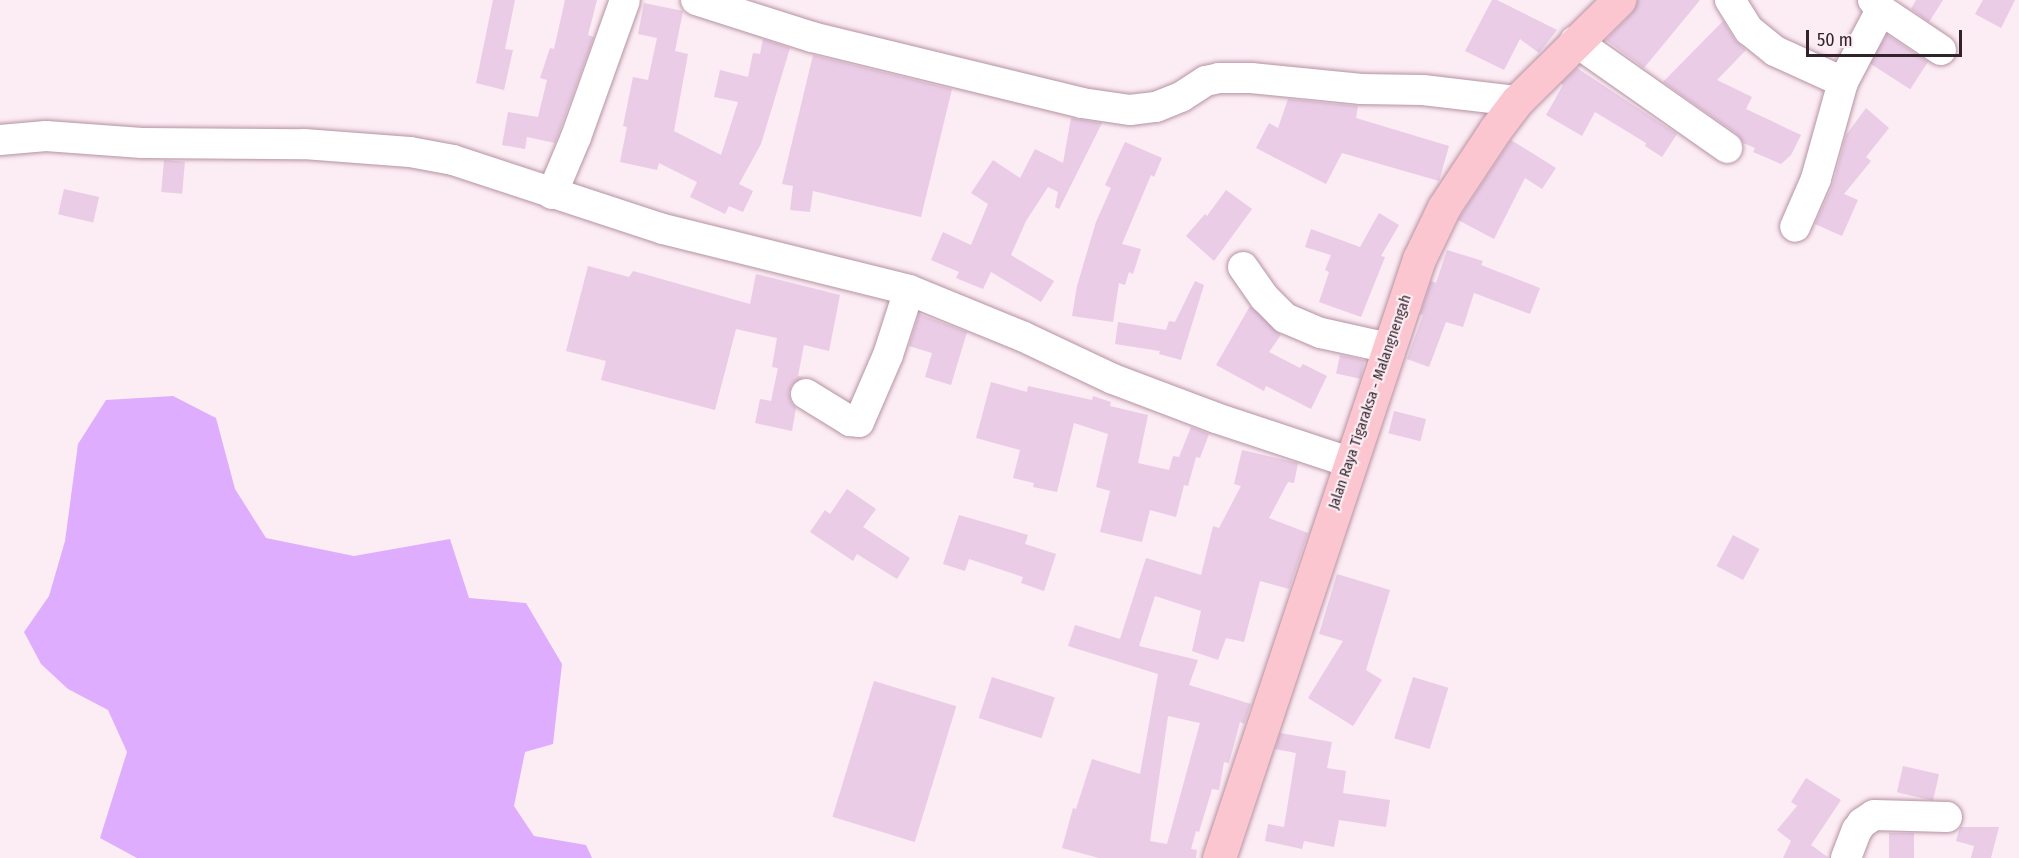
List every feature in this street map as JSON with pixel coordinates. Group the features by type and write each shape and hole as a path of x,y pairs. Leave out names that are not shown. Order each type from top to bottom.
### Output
{"main road":[{"name":"Jalan Raya Tigaraksa - Malangnengah","path":"1219,858 1349,462 1419,259 1443,207 1517,101 1575,41 1619,0"}],"street":[{"path":"552,194 576,137 625,0"},
{"path":"696,0 822,40 1082,103 1130,110 1156,107 1181,97 1206,81 1219,78 1441,92 1517,101"},
{"path":"1730,0 1749,30 1775,51 1843,82"},
{"path":"1795,227 1816,179 1843,82 1877,5 1941,50"},
{"path":"1575,41 1727,148"},
{"path":"0,140 46,136 142,143 304,144 410,152 453,160 663,229 909,290 1024,337 1121,382 1349,462"},
{"path":"1243,267 1265,298 1285,318 1321,333 1389,348"},
{"path":"806,394 850,421 859,422 888,356 909,290"},
{"path":"1846,858 1857,830 1862,823 1874,815 1947,817"}],"shaded area":[{"path":"173,396 216,418 235,489 266,538 354,556 450,539 469,598 526,603 562,664 553,744 525,752 514,806 534,836 586,845 592,858 137,858 100,838 127,752 108,710 68,689 41,664 24,632 49,596 65,541 78,444 106,400"}],"building":[{"path":"493,0 515,0 505,49 513,50 504,90 476,83"},
{"path":"565,0 597,0 588,35 594,37 555,143 527,137 525,149 502,145 508,112 538,117 547,80 540,78 550,48 554,49"},
{"path":"1492,0 1497,0 1557,30 1539,53 1520,39 1504,70 1465,51"},
{"path":"1637,0 1700,0 1644,68 1606,40 1632,13"},
{"path":"1916,0 1943,0 1929,22 1911,9"},
{"path":"1983,0 2015,0 2001,28 1975,14"},
{"path":"644,3 683,11 675,51 688,54 674,131 721,155 738,102 714,97 720,70 748,77 753,53 760,54 763,39 790,48 761,144 739,184 753,191 743,212 729,206 725,214 690,197 697,182 659,163 657,170 620,162 627,127 623,126 633,77 648,80 657,38 638,34"},
{"path":"1723,21 1735,40 1746,50 1717,80 1752,97 1746,109 1801,135 1791,155 1781,164 1753,152 1755,148 1743,143 1737,134 1663,82"},
{"path":"1887,35 1928,62 1910,89 1869,63"},
{"path":"813,55 952,89 921,217 813,191 810,212 790,210 793,186 782,184"},
{"path":"1577,68 1677,134 1662,157 1645,146 1646,143 1595,112 1582,136 1546,115 1563,85 1561,83"},
{"path":"1288,99 1358,106 1356,118 1449,146 1439,181 1342,153 1326,184 1256,148 1269,123 1278,128"},
{"path":"1866,108 1889,128 1866,157 1871,161 1844,194 1858,200 1842,236 1815,224 1833,184 1846,135"},
{"path":"1071,118 1102,123 1059,209 1055,207 1058,192 1048,187 1026,221 1011,255 1054,281 1041,302 991,272 983,289 956,278 959,272 931,260 943,232 971,245 988,204 971,193 993,160 1020,178 1035,149 1063,163"},
{"path":"1511,140 1556,168 1542,189 1525,178 1494,239 1458,220"},
{"path":"1125,142 1162,158 1154,177 1151,175 1122,244 1141,249 1133,274 1129,272 1125,285 1119,283 1113,322 1072,316 1077,286 1096,222 1111,188 1105,185"},
{"path":"164,160 185,162 182,194 161,192"},
{"path":"64,189 99,197 93,222 58,214"},
{"path":"1226,190 1252,209 1214,261 1186,236 1205,214 1207,216"},
{"path":"1379,213 1399,225 1381,256 1385,257 1361,317 1319,302 1329,272 1325,270 1331,255 1305,247 1311,229 1360,247"},
{"path":"1447,250 1483,261 1481,265 1540,288 1530,314 1474,293 1463,327 1446,322 1429,367 1407,359 1423,315 1420,314 1431,281 1436,283"},
{"path":"588,266 629,277 633,271 750,304 756,274 840,295 829,351 804,345 798,376 804,377 792,385 789,393 791,402 796,408 792,431 755,423 760,399 771,401 778,368 772,367 777,338 736,329 715,410 601,380 606,361 566,351"},
{"path":"1195,281 1204,285 1181,360 1159,354 1160,351 1115,344 1118,322 1166,330 1169,321 1175,322"},
{"path":"1250,306 1281,335 1269,352 1300,368 1303,364 1327,376 1311,409 1266,386 1264,391 1216,365"},
{"path":"919,314 967,332 951,385 925,377 932,353 909,346"},
{"path":"1340,355 1364,360 1361,379 1336,374"},
{"path":"991,382 1027,392 1028,386 1092,400 1093,396 1111,402 1110,406 1148,415 1138,463 1169,470 1173,456 1179,457 1191,427 1209,434 1200,458 1196,457 1188,486 1184,485 1176,517 1150,510 1142,542 1100,532 1110,491 1096,487 1108,434 1074,423 1057,492 1033,487 1034,483 1013,478 1020,450 976,438"},
{"path":"1394,411 1426,419 1420,441 1388,433"},
{"path":"1242,450 1298,463 1294,483 1288,482 1269,518 1308,533 1289,589 1260,581 1244,642 1226,638 1218,660 1192,651 1201,611 1155,596 1139,646 1198,660 1189,685 1251,704 1244,724 1240,722 1229,763 1224,762 1219,790 1212,789 1199,832 1196,831 1191,849 1197,850 1196,858 1099,858 1062,848 1073,808 1076,809 1092,759 1140,774 1158,674 1068,646 1075,625 1120,639 1146,558 1201,575 1213,526 1219,528 1241,486 1234,484","holes":["1168,716 1200,723 1167,844 1150,841"]},
{"path":"847,489 876,509 863,527 910,558 897,579 857,554 853,561 810,532 825,510 830,514"},
{"path":"959,515 1028,535 1025,544 1056,554 1044,591 1021,583 1023,577 969,559 965,571 943,564"},
{"path":"1733,535 1759,549 1743,580 1717,566"},
{"path":"1337,574 1390,590 1366,670 1382,680 1353,726 1308,698 1343,641 1319,634"},
{"path":"992,677 1055,697 1041,738 979,718"},
{"path":"1413,677 1448,688 1430,749 1394,738"},
{"path":"874,681 956,706 915,842 832,817"},
{"path":"1280,733 1332,742 1327,768 1346,771 1343,793 1390,800 1386,827 1339,820 1334,847 1304,841 1302,849 1265,841 1268,824 1284,827 1296,753 1275,749"},
{"path":"1903,766 1939,774 1933,801 1897,792"},
{"path":"1806,778 1841,800 1811,845 1829,858 1783,858 1791,841 1777,830 1797,806 1791,802"},
{"path":"1960,827 1999,827 1991,858 1971,858 1974,846 1956,841"},
{"path":"1889,833 1914,833 1914,858 1889,858"}]}
